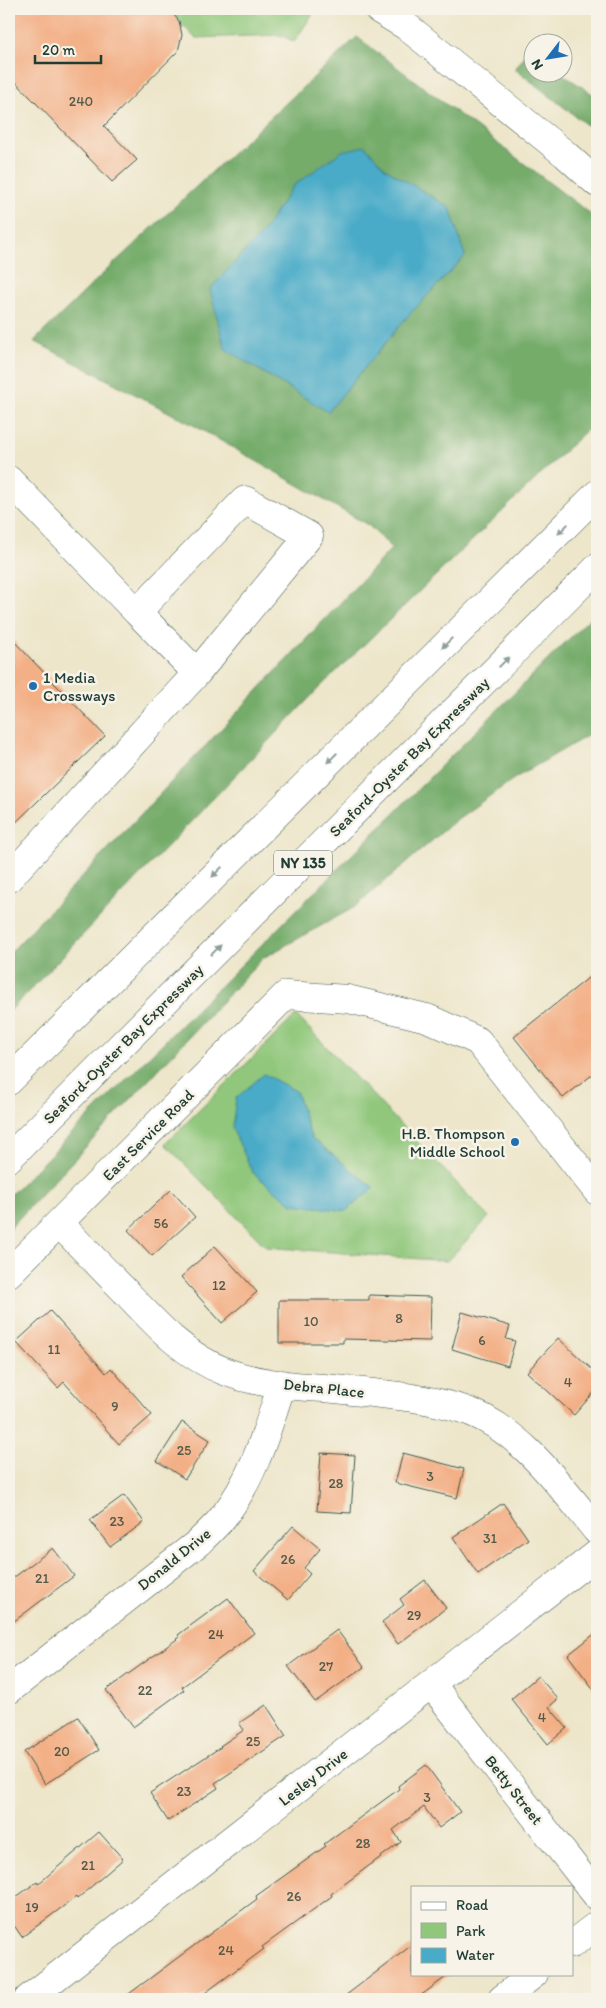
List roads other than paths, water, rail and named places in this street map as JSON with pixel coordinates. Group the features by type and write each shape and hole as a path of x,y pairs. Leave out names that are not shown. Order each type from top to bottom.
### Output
{"main road":[{"path":"378,9 406,26 566,154 597,184"},
{"path":"566,154 597,167"},
{"path":"9,480 198,673"},
{"path":"9,1081 597,494"},
{"path":"9,878 198,673 309,536 245,500 137,612"},
{"name":"Seaford-Oyster Bay Expressway","path":"9,1158 597,568"},
{"name":"East Service Road","path":"9,1273 286,995 348,999 427,1018 478,1041 597,1191"},
{"name":"Debra Place","path":"59,1223 158,1326 190,1353 223,1370 252,1380 409,1397 462,1409 483,1418 521,1443 553,1476 597,1530"},
{"name":"Donald Drive","path":"9,1690 199,1542 223,1518 243,1488 258,1457 282,1384"},
{"name":"Lesley Drive","path":"28,1999 432,1685 597,1554"},
{"name":"Betty Street","path":"432,1685 597,1896"},
{"path":"574,1942 597,1925"},
{"path":"502,1999 531,1976"}],"water":[{"path":"365,146 385,168 450,208 465,256 407,317 328,412 225,349 210,289 263,232 293,186 342,151"},
{"path":"264,1074 296,1091 311,1137 374,1188 346,1211 292,1204 253,1173 232,1128 236,1098"}],"place":[{"name":"1 Media Crossways","path":"33,686"},
{"name":"H.B. Thompson Middle School","path":"515,1142"}]}
